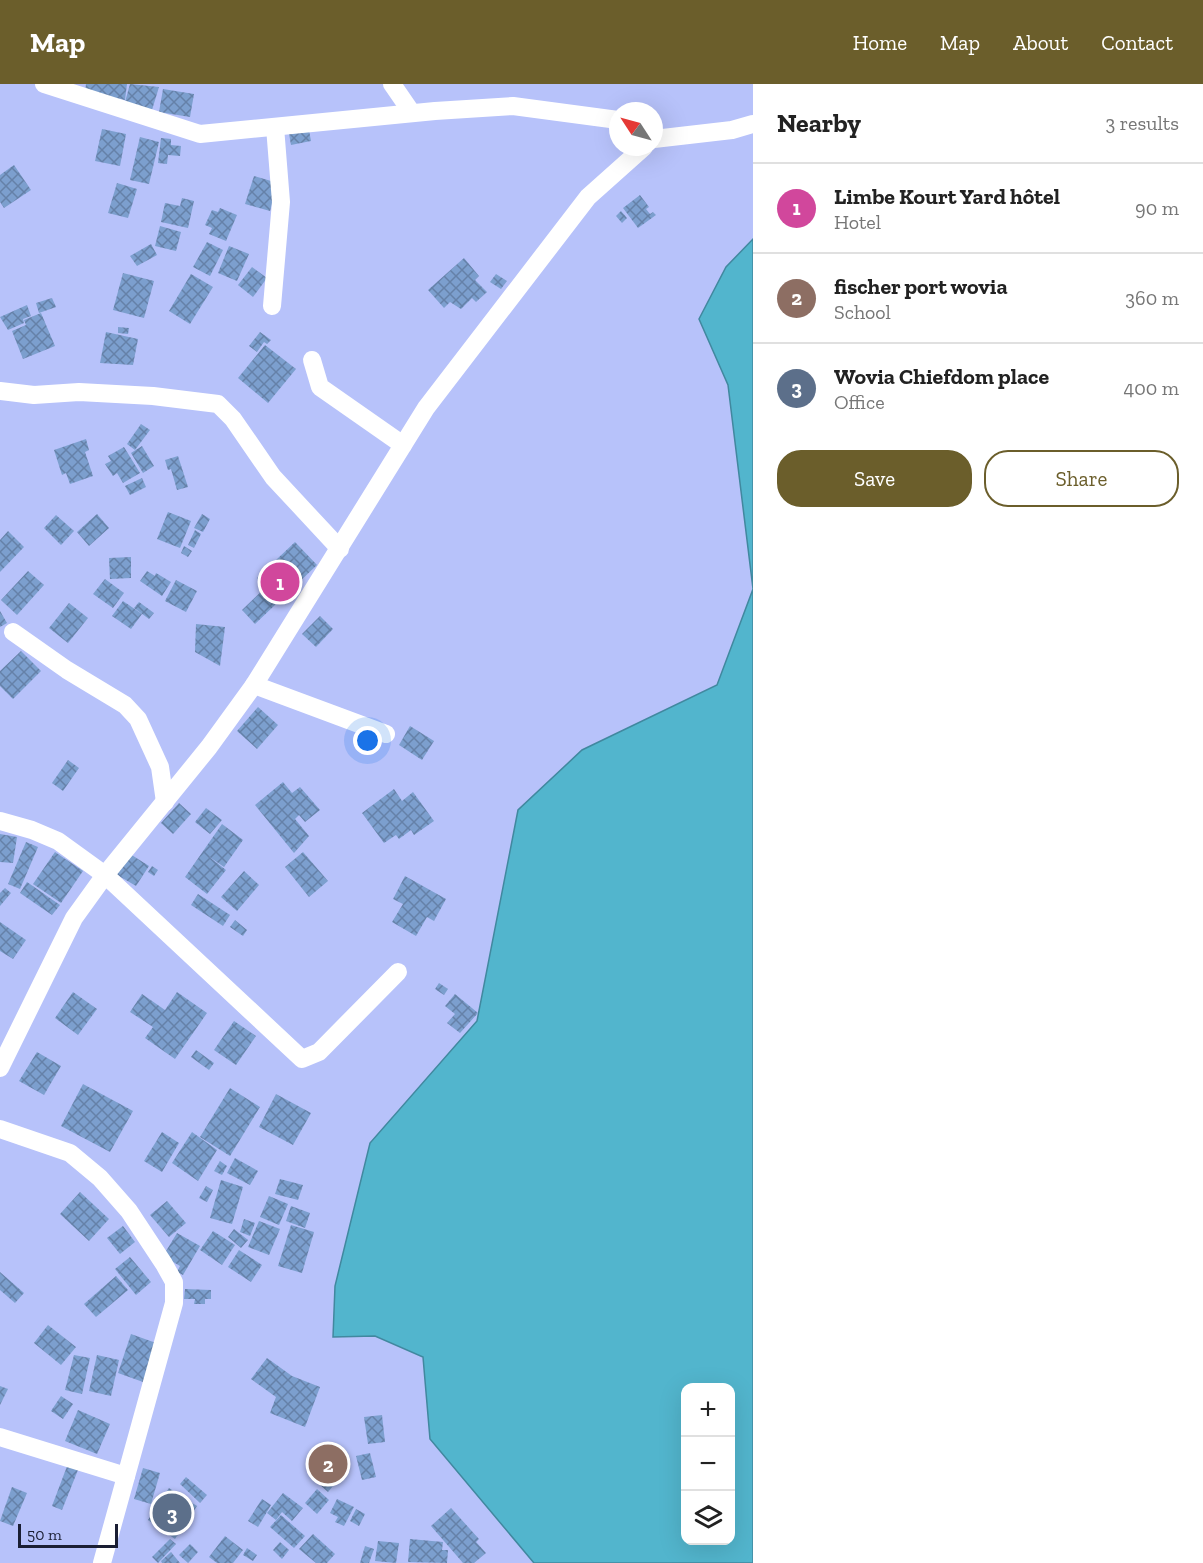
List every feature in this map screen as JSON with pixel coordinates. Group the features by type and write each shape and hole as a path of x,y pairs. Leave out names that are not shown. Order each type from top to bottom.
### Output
{"street":[{"path":"44,84 200,135 412,113 513,106 609,119"},
{"path":"392,84 412,113"},
{"path":"663,139 732,130 753,124"},
{"path":"272,306 281,202 275,127"},
{"path":"0,1068 65,935 105,875 165,802 254,685 403,445 464,356 596,188 633,156"},
{"path":"312,360 320,387 403,445"},
{"path":"0,391 34,395 79,392 153,396 218,404 233,419 273,477 340,549"},
{"path":"13,632 67,670 125,705 138,719 160,767 165,802"},
{"path":"254,685 386,734"},
{"path":"0,821 32,830 58,842 105,875 303,1059 320,1052 399,972"},
{"path":"0,1129 70,1154 100,1178 129,1211 174,1282 174,1302 102,1563"},
{"path":"0,1437 126,1476"}],"shaded area":[{"path":"753,239 753,589 728,385 699,319 726,267"},
{"path":"753,589 753,1563 534,1563 430,1439 423,1357 375,1336 333,1337 335,1286 370,1143 477,1021 518,810 582,750 717,685"}],"building":[{"path":"86,84 127,84 125,100 85,93"},
{"path":"130,84 159,87 152,110 125,102"},
{"path":"163,89 194,94 190,117 159,112"},
{"path":"102,129 126,134 120,166 95,161"},
{"path":"309,130 311,141 291,145 289,134"},
{"path":"140,137 159,142 149,184 130,180"},
{"path":"161,138 171,139 171,145 181,146 180,156 168,155 167,164 158,163"},
{"path":"14,165 31,190 4,208 0,202 0,175"},
{"path":"254,176 278,183 270,211 245,204"},
{"path":"117,183 137,189 128,218 108,213"},
{"path":"640,195 649,207 646,209 650,214 653,212 656,215 638,228 623,208"},
{"path":"182,198 194,201 188,228 161,222 165,203 180,206"},
{"path":"220,208 237,215 226,241 209,234 212,228 205,225 212,210 218,212"},
{"path":"621,211 627,218 622,223 616,216"},
{"path":"160,226 181,232 176,251 155,246"},
{"path":"207,242 223,250 210,276 193,267"},
{"path":"151,244 157,255 137,266 130,256"},
{"path":"229,246 249,254 237,281 218,273"},
{"path":"464,258 479,276 475,280 487,292 476,302 472,298 461,309 450,302 444,308 428,290"},
{"path":"252,267 267,278 253,297 238,285"},
{"path":"123,273 154,281 144,318 113,310"},
{"path":"191,274 213,287 190,324 169,311"},
{"path":"496,274 507,281 501,289 490,282"},
{"path":"52,298 56,307 39,313 36,303"},
{"path":"27,305 31,316 23,319 24,323 8,330 0,317"},
{"path":"41,313 55,346 23,359 12,331 26,325 24,320"},
{"path":"118,327 129,328 128,334 118,333"},
{"path":"106,332 138,339 133,365 100,363"},
{"path":"260,332 271,340 267,344 264,342 257,352 249,346"},
{"path":"265,345 296,369 268,403 238,378"},
{"path":"141,424 150,430 135,450 127,444"},
{"path":"86,439 89,450 85,452 93,476 70,484 66,473 62,475 54,450"},
{"path":"142,446 154,466 143,473 131,453"},
{"path":"124,447 140,473 123,483 117,473 113,476 105,464 111,461 108,456"},
{"path":"178,456 188,487 177,490 171,469 168,470 165,460"},
{"path":"142,478 146,487 130,495 125,486"},
{"path":"168,512 191,521 180,548 157,539"},
{"path":"97,514 109,528 89,546 77,532"},
{"path":"202,514 210,519 203,532 194,528"},
{"path":"56,515 74,531 61,545 44,528"},
{"path":"195,530 201,534 194,548 188,545"},
{"path":"8,531 24,547 0,572 0,540"},
{"path":"295,542 317,565 255,624 242,610 266,587 257,578"},
{"path":"184,546 192,551 188,557 181,553"},
{"path":"131,557 131,578 110,579 109,558"},
{"path":"28,571 44,585 17,615 1,600"},
{"path":"147,571 155,576 156,573 171,582 162,596 140,581"},
{"path":"105,579 124,593 113,608 93,594"},
{"path":"176,580 197,591 186,612 165,601"},
{"path":"123,601 142,614 131,629 112,616"},
{"path":"139,602 154,613 149,619 134,608"},
{"path":"69,603 88,618 68,643 49,628"},
{"path":"0,611 7,623 0,627"},
{"path":"320,616 333,629 316,647 302,634"},
{"path":"196,624 225,627 220,666 195,652"},
{"path":"21,651 41,671 13,699 0,686 0,671"},
{"path":"258,707 278,725 257,749 237,731"},
{"path":"410,726 434,741 422,760 399,745"},
{"path":"68,760 79,768 63,791 52,783"},
{"path":"283,782 292,793 300,787 320,810 305,822 299,815 295,819 309,836 294,853 255,805"},
{"path":"394,789 402,801 413,792 434,821 414,835 411,830 399,839 396,835 384,843 362,813"},
{"path":"179,803 191,814 173,834 161,823"},
{"path":"206,808 222,820 210,834 195,822"},
{"path":"222,824 243,840 224,867 208,856 226,870 207,894 185,877"},
{"path":"0,834 17,837 13,863 0,862"},
{"path":"26,842 38,847 20,889 8,884"},
{"path":"55,852 83,871 61,903 33,884"},
{"path":"127,852 149,866 136,886 114,873"},
{"path":"303,852 328,881 309,897 285,867"},
{"path":"152,866 158,870 154,876 148,872"},
{"path":"244,871 259,885 237,911 221,897"},
{"path":"405,876 446,899 434,921 427,917 416,936 392,922 403,904 393,899"},
{"path":"27,882 60,905 52,915 20,893"},
{"path":"5,888 11,893 0,906 0,893"},
{"path":"198,894 230,915 223,926 191,905"},
{"path":"235,920 247,930 243,936 230,927"},
{"path":"0,922 26,940 13,959 0,951"},
{"path":"439,983 448,989 444,995 435,989"},
{"path":"73,992 97,1009 78,1035 55,1018"},
{"path":"177,992 207,1013 175,1059 145,1038 153,1027 130,1012 142,994 165,1010"},
{"path":"455,994 478,1013 460,1033 447,1023 455,1014 445,1006"},
{"path":"234,1021 256,1036 236,1065 214,1050"},
{"path":"196,1050 214,1063 209,1070 191,1057"},
{"path":"37,1052 61,1066 44,1095 19,1081"},
{"path":"83,1084 133,1111 110,1152 61,1126"},
{"path":"230,1088 260,1107 230,1156 200,1137"},
{"path":"276,1094 311,1113 293,1145 259,1127"},
{"path":"162,1132 179,1143 162,1172 144,1161"},
{"path":"192,1132 217,1150 198,1181 172,1163"},
{"path":"235,1158 258,1171 250,1185 227,1173"},
{"path":"220,1161 227,1166 222,1175 214,1171"},
{"path":"280,1179 303,1185 298,1200 275,1194"},
{"path":"221,1180 243,1187 232,1224 210,1218"},
{"path":"206,1186 213,1190 207,1202 199,1198"},
{"path":"80,1192 109,1219 89,1241 60,1214"},
{"path":"269,1196 288,1204 279,1225 260,1217"},
{"path":"167,1201 186,1223 169,1237 150,1215"},
{"path":"291,1206 310,1213 305,1228 286,1221"},
{"path":"244,1219 255,1223 250,1236 240,1232"},
{"path":"259,1221 280,1229 269,1255 248,1247"},
{"path":"291,1225 314,1232 302,1273 278,1266"},
{"path":"123,1226 135,1242 120,1254 107,1238"},
{"path":"234,1229 248,1240 241,1248 228,1237"},
{"path":"213,1231 235,1245 222,1265 200,1250"},
{"path":"177,1233 200,1246 183,1275 177,1272 180,1266 163,1256"},
{"path":"239,1250 262,1265 251,1282 228,1267"},
{"path":"130,1257 151,1282 136,1295 115,1269"},
{"path":"0,1272 24,1293 15,1303 0,1290"},
{"path":"116,1276 128,1290 96,1317 84,1304"},
{"path":"185,1289 211,1290 211,1299 205,1299 205,1304 194,1304 195,1299 184,1299"},
{"path":"48,1325 76,1347 61,1365 34,1343"},
{"path":"131,1334 156,1343 143,1382 118,1373"},
{"path":"74,1355 90,1358 82,1394 65,1390"},
{"path":"97,1355 119,1360 111,1396 89,1391"},
{"path":"267,1358 292,1376 320,1387 305,1427 270,1413 276,1397 251,1379"},
{"path":"0,1386 8,1389 0,1405"},
{"path":"61,1396 73,1404 63,1419 51,1411"},
{"path":"78,1410 110,1424 97,1454 65,1441"},
{"path":"382,1415 385,1442 368,1444 364,1417"},
{"path":"370,1453 376,1477 362,1480 356,1456"},
{"path":"69,1461 80,1465 62,1510 52,1506"},
{"path":"320,1462 339,1479 328,1492 309,1475"},
{"path":"143,1468 160,1473 151,1504 134,1499"},
{"path":"186,1477 207,1495 200,1503 180,1484"},
{"path":"12,1487 27,1493 13,1526 0,1521"},
{"path":"169,1488 197,1506 175,1539 148,1520"},
{"path":"317,1489 329,1500 317,1514 305,1503"},
{"path":"283,1493 303,1508 292,1521 282,1512 276,1520 267,1513"},
{"path":"262,1499 271,1505 258,1527 248,1521"},
{"path":"337,1499 354,1507 344,1526 335,1522 338,1517 330,1513"},
{"path":"451,1508 479,1539 476,1542 486,1553 474,1563 463,1563 431,1526"},
{"path":"356,1509 365,1514 359,1526 350,1521"},
{"path":"281,1515 305,1536 294,1548 270,1527"},
{"path":"313,1534 335,1554 327,1563 316,1563 299,1549"},
{"path":"225,1536 243,1550 233,1563 217,1563 209,1557"},
{"path":"170,1539 176,1544 158,1563 152,1557"},
{"path":"410,1539 443,1542 442,1550 448,1550 447,1563 408,1562"},
{"path":"378,1541 399,1543 396,1563 375,1561"},
{"path":"280,1542 289,1550 282,1559 273,1550"},
{"path":"190,1544 198,1552 188,1563 179,1555"},
{"path":"365,1546 374,1549 369,1563 360,1563"},
{"path":"247,1548 257,1555 253,1561 243,1555"},
{"path":"171,1552 180,1563 162,1563 161,1561"}],"place":[{"name":"Limbe Kourt Yard hôtel","path":"280,582"},
{"name":"fischer port wovia","path":"328,1464"},
{"name":"Wovia Chiefdom place","path":"172,1513"}]}
